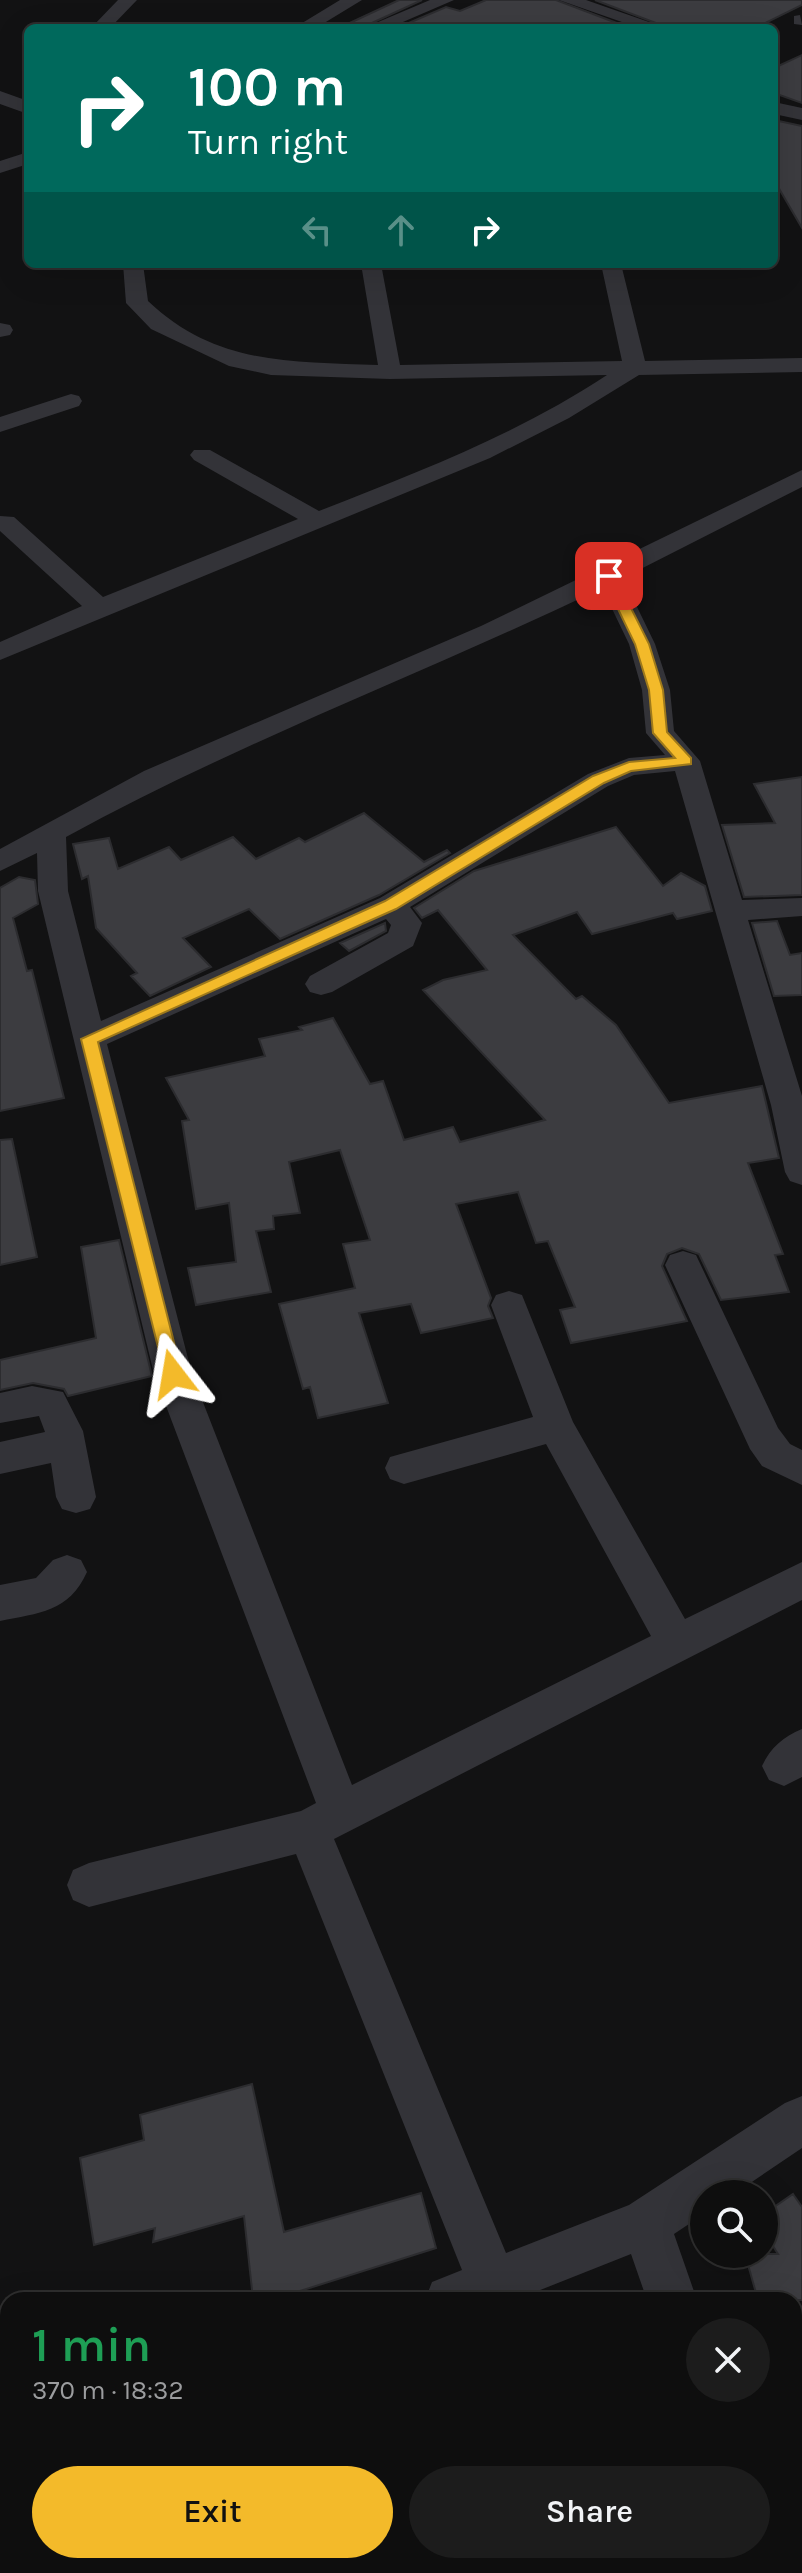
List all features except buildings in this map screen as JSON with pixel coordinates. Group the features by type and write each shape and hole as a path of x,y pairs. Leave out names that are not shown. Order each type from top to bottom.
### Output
{"street":[{"path":"104,24 128,0"},
{"path":"311,24 353,0"},
{"path":"383,24 445,0"},
{"path":"568,0 644,24"},
{"path":"0,97 24,106"},
{"path":"778,109 802,114"},
{"path":"0,167 24,159"},
{"path":"133,268 137,303 159,324 229,359 271,368 390,372 802,365"},
{"path":"372,268 390,372"},
{"path":"612,268 635,367"},
{"path":"0,652 98,606 429,477 594,397 635,367"},
{"path":"0,425 71,401"},
{"path":"202,455 317,520"},
{"path":"0,861 51,837 154,777 490,632 609,576 802,477"},
{"path":"5,522 98,606"},
{"path":"609,576 642,644 656,690 660,733 686,761 788,1105 802,1172"},
{"path":"90,1039 399,914 598,780 629,767 686,761"},
{"path":"51,837 53,891 173,1374 324,1821 471,2292 645,2224 802,2120"},
{"path":"732,911 798,907"},
{"path":"399,914 431,945"},
{"path":"321,984 402,939 399,914"},
{"path":"683,1265 764,1438 776,1455 802,1469"},
{"path":"509,1305 556,1426 677,1644"},
{"path":"0,1408 36,1401 50,1403 61,1414 76,1497"},
{"path":"404,1468 556,1426"},
{"path":"0,1458 66,1444"},
{"path":"0,1603 53,1590 65,1580 67,1572"},
{"path":"89,1885 324,1821 802,1580"},
{"path":"645,2224 669,2292"}],"route":[{"path":"173,1374 90,1039 391,905 598,780 629,767 686,761 660,733 656,690 642,644 609,576"}]}
